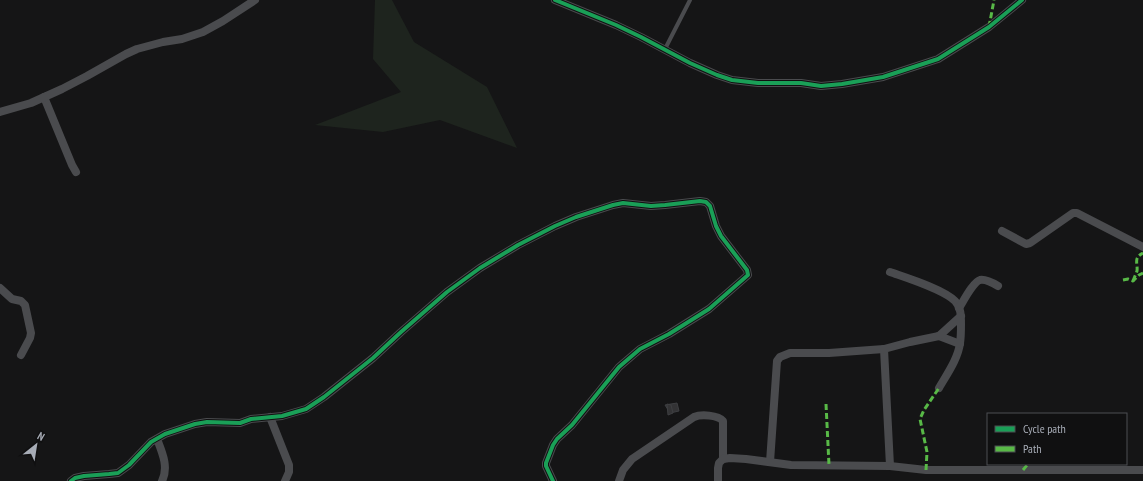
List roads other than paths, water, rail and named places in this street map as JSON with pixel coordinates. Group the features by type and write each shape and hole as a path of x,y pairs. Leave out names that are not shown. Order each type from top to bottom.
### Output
{"street":[{"path":"0,112 31,103 87,76 137,49 182,39 203,32 223,21 254,0"},
{"path":"556,0 616,25 690,64 732,80 758,83 795,83 821,86 883,77 938,59 990,27 1022,0"},
{"path":"44,97 76,172"},
{"path":"71,481 75,478 84,476 118,472 129,465 151,442 165,434 196,424 207,422 240,423 251,418 270,417 306,409 324,397 373,358 400,332 447,292 480,268 518,245 576,217 623,203 665,206 700,201 706,202 710,206 716,226 721,236 747,270 748,275 709,309 669,334 640,349 619,367 572,425 557,439 546,463 553,481"},
{"path":"1002,231 1026,244 1030,243 1073,213 1077,213 1143,247"},
{"path":"890,272 933,288 948,295 956,302 960,312 960,344 951,367 939,388"},
{"path":"939,336 960,312 976,282 981,280 989,281 998,286"},
{"path":"0,288 12,299 21,301 25,304 31,333 30,338 20,355"},
{"path":"770,462 777,361 780,357 790,353 829,353 884,349 939,336 960,344"},
{"path":"884,349 890,466"},
{"path":"619,481 627,464 632,459 699,415 718,417 722,419 723,459"},
{"path":"270,417 289,465 289,472 285,481"},
{"path":"157,439 165,468 165,476 162,481"},
{"path":"718,481 719,463 723,459 730,458 791,465 890,466 926,470 1143,470"}],"lane":[{"path":"664,50 690,0"}]}
